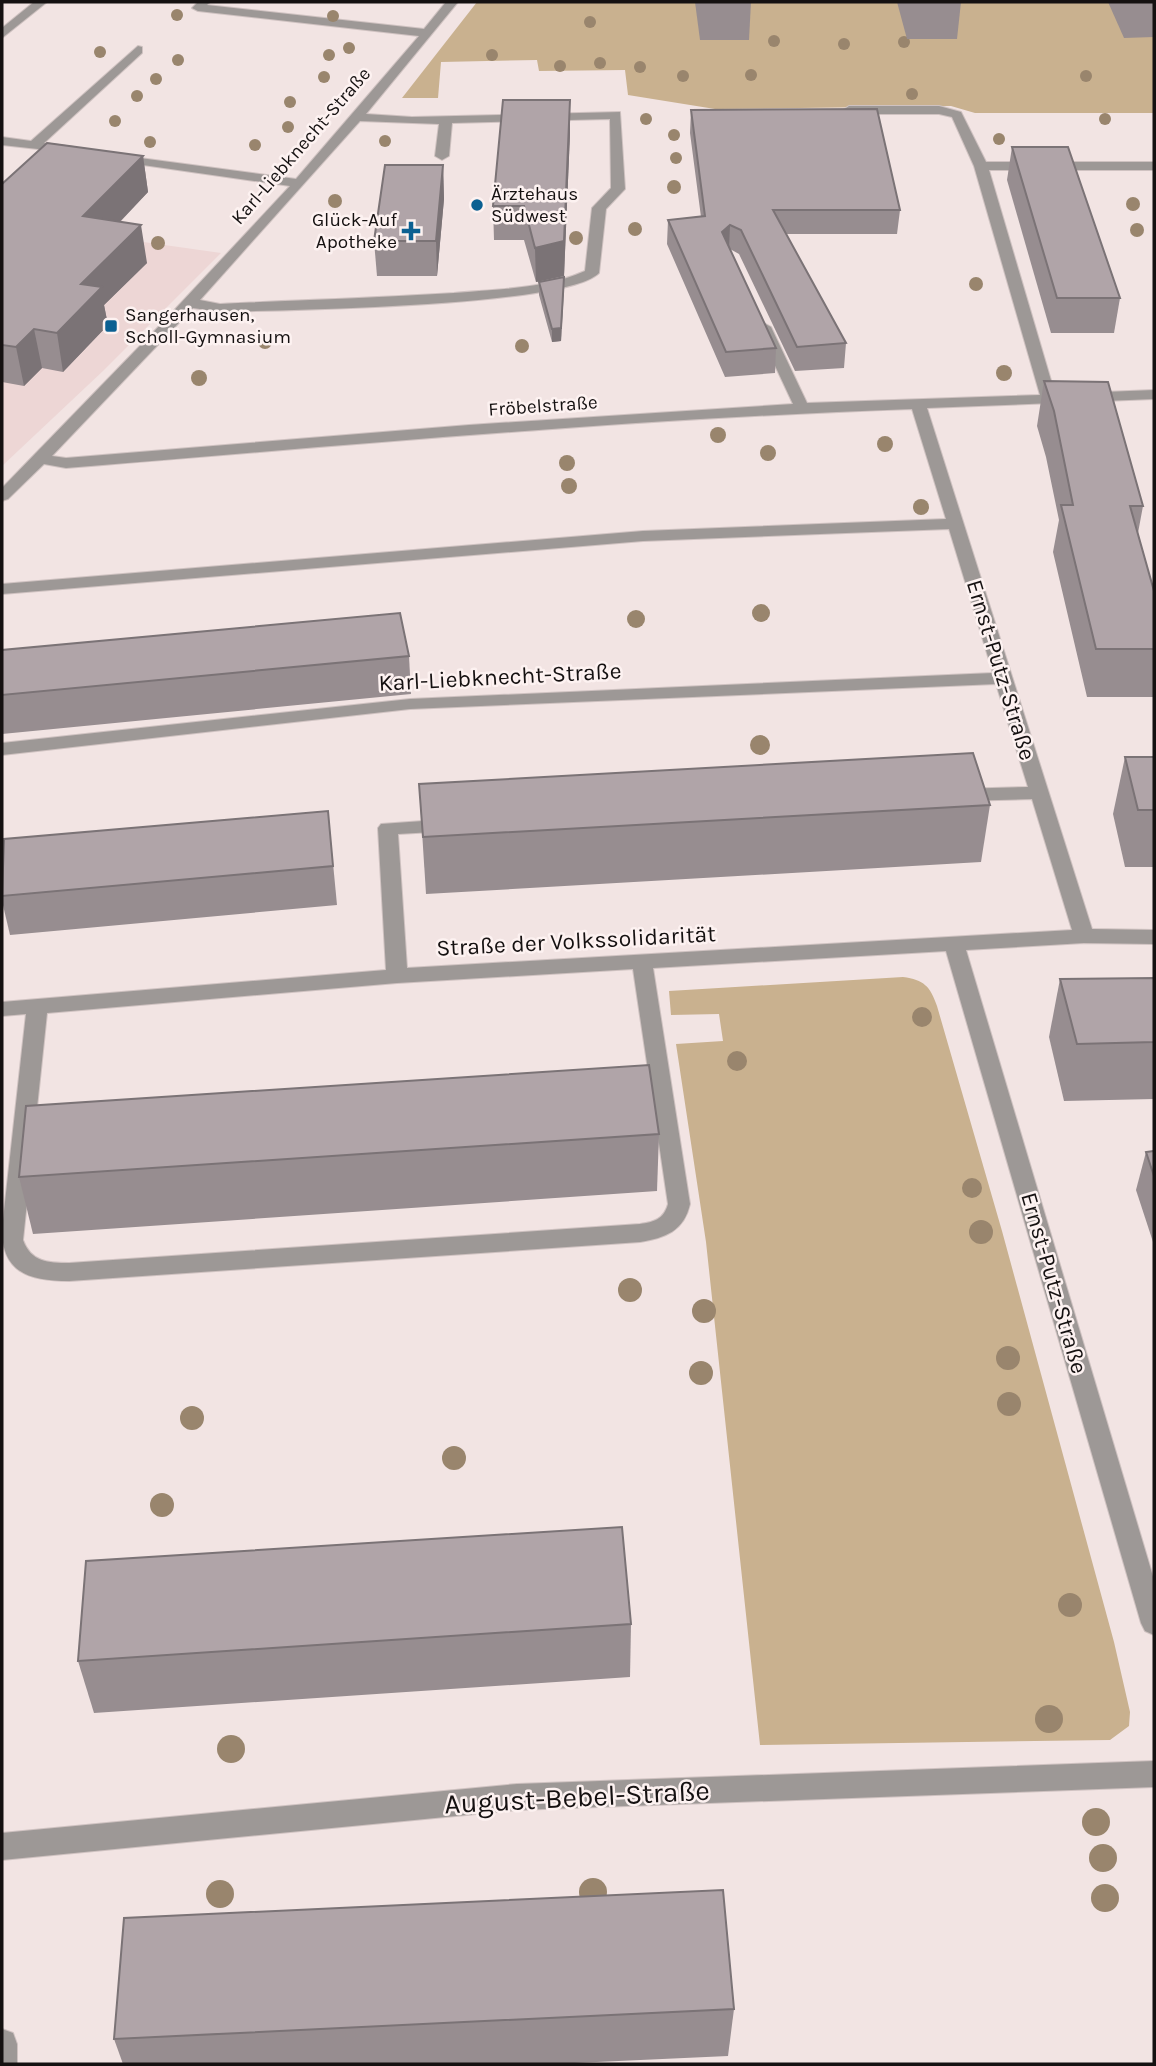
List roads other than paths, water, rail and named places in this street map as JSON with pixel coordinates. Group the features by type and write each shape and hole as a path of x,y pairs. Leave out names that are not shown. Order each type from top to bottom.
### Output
{"street":[{"path":"2,34 41,2"},
{"path":"204,2 198,8 427,33"},
{"name":"Karl-Liebknecht-Straße","path":"2,496 41,459 190,303 355,117 452,2"},
{"path":"34,145 138,50"},
{"path":"833,111 939,110 957,115 981,166 1049,398"},
{"path":"190,303 220,308 500,295 561,286 588,278 594,268 599,208 618,189 616,115 508,116 446,121 392,121 355,117"},
{"path":"442,156 446,121"},
{"path":"2,141 297,183"},
{"path":"981,166 1154,168"},
{"path":"758,314 802,408"},
{"name":"Fröbelstraße","path":"41,459 66,463 469,430 802,408 1154,395"},
{"name":"Ernst-Putz-Straße","path":"918,404 1084,936"},
{"path":"2,589 643,536 955,524"},
{"name":"Karl-Liebknecht-Straße","path":"2,749 410,704 1003,678"},
{"path":"942,796 1040,793"},
{"path":"397,976 388,828 470,824"},
{"name":"Straße der Volkssolidarität","path":"2,1009 397,976 1084,936 1154,937"},
{"name":"Ernst-Putz-Straße","path":"954,943 1154,1623"},
{"path":"37,1006 12,1240 13,1251 20,1262 29,1268 55,1271 115,1268 640,1233 668,1226 677,1216 679,1204 642,961"},
{"name":"August-Bebel-Straße","path":"2,1847 248,1821 517,1797 1154,1774"},
{"path":"2,1847 2,1855"},
{"path":"2,2043 2,2064"}],"place":[{"name":"Ärztehaus Südwest","path":"477,205"},
{"name":"Glück-Auf Apotheke","path":"411,231"},
{"name":"Sangerhausen, Scholl-Gymnasium","path":"111,326"}]}
